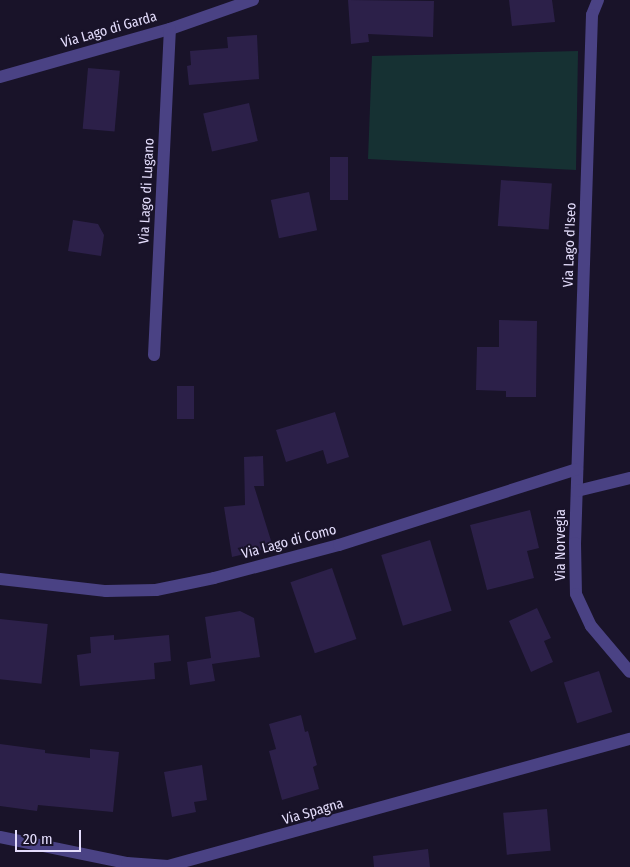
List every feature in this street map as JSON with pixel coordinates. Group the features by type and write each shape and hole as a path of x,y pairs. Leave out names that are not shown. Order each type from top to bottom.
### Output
{"street":[{"name":"Via Lago di Garda","path":"0,77 170,29 254,0"},
{"name":"Via Lago d'Iseo","path":"577,491 592,16 598,0"},
{"name":"Via Lago di Lugano","path":"154,355 170,29"},
{"name":"Via Lago di Como","path":"0,579 106,591 156,590 214,578 339,545 578,469"},
{"path":"577,491 630,478"},
{"name":"Via Norvegia","path":"577,491 576,594 591,626 630,672"},
{"name":"Via Spagna","path":"0,837 127,864 168,866 196,860 630,739"}],"green space":[{"path":"578,51 576,170 368,159 372,56"}],"building":[{"path":"348,0 434,1 433,37 368,34 369,42 351,44"},
{"path":"509,0 552,0 555,22 512,26"},
{"path":"257,35 259,79 189,85 187,66 191,65 190,51 228,48 227,37"},
{"path":"88,68 120,71 115,132 83,129"},
{"path":"249,103 258,141 212,152 203,114"},
{"path":"330,157 348,157 348,200 330,200"},
{"path":"501,180 552,184 549,229 498,226"},
{"path":"309,192 317,230 279,238 271,200"},
{"path":"73,220 98,224 104,235 101,256 68,251"},
{"path":"499,320 537,321 536,397 506,397 506,391 476,390 477,347 499,347"},
{"path":"177,386 194,386 194,419 177,419"},
{"path":"335,412 349,457 327,464 323,450 286,462 276,430"},
{"path":"263,456 264,486 254,486 273,547 232,557 224,507 245,505 244,457"},
{"path":"530,510 539,548 527,551 534,578 487,590 470,525"},
{"path":"430,540 452,611 403,626 381,555"},
{"path":"332,568 356,639 315,653 290,582"},
{"path":"537,608 551,638 544,641 553,662 531,672 509,621"},
{"path":"240,611 254,618 260,657 212,664 215,681 190,685 187,662 211,658 205,617"},
{"path":"0,619 48,624 41,684 0,679"},
{"path":"114,635 114,640 169,635 171,661 154,663 155,679 80,686 77,655 91,653 90,637"},
{"path":"599,671 612,712 577,723 564,682"},
{"path":"301,715 305,732 308,731 317,765 313,767 319,789 282,800 269,751 276,749 269,724"},
{"path":"0,744 45,750 45,753 90,758 90,749 119,752 113,812 38,805 37,811 0,806"},
{"path":"202,765 207,800 194,802 196,812 172,817 164,772"},
{"path":"547,809 551,851 507,855 503,813"},
{"path":"428,849 430,867 374,867 373,856"}]}
